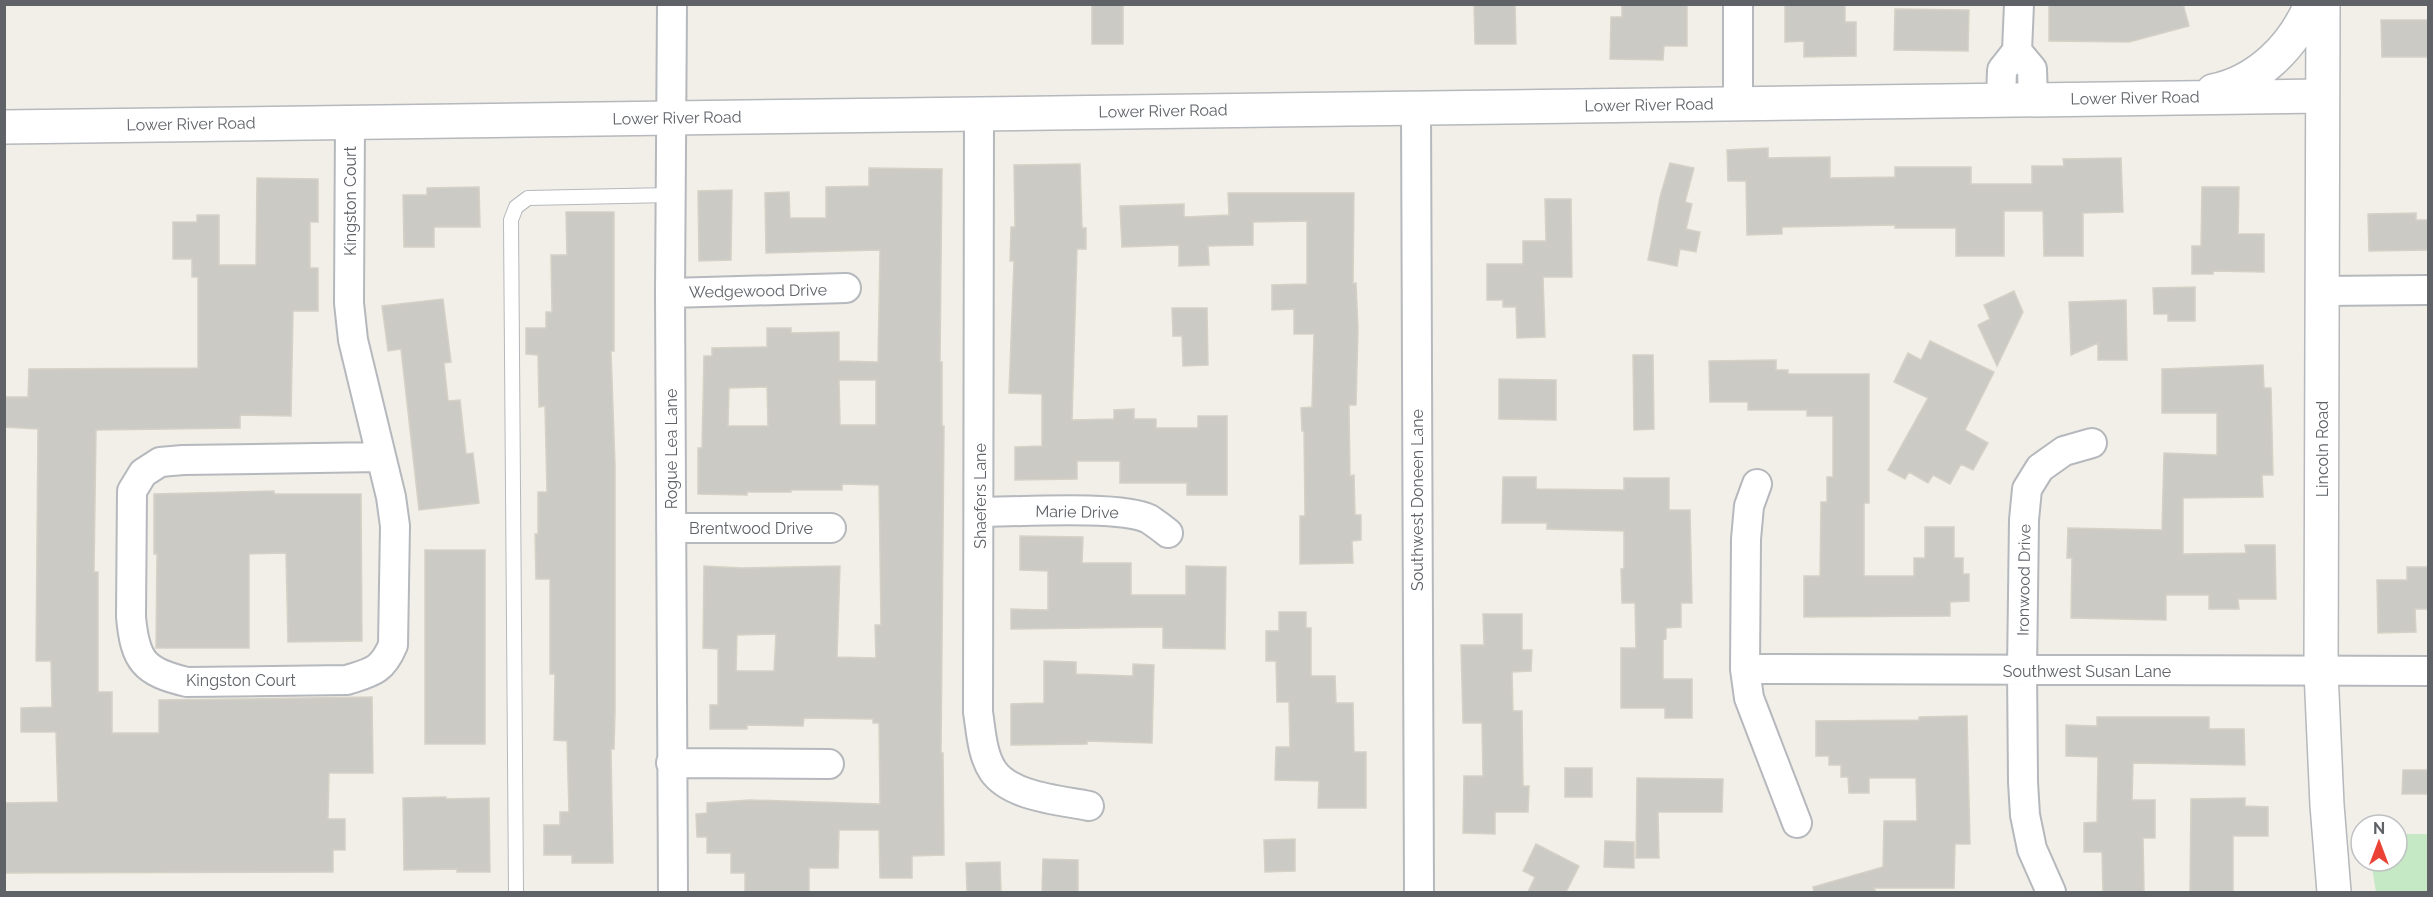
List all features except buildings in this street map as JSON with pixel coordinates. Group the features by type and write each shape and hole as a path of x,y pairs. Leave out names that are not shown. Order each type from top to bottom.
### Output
{"street":[{"name":"Rogue Lea Lane","path":"672,4 670,763 673,892"},
{"path":"1738,4 1738,104"},
{"path":"2001,99 2002,70 2017,51 2019,4"},
{"path":"2181,97 2231,87 2272,61 2293,37 2311,4"},
{"name":"Lincoln Road","path":"2323,4 2321,672 2327,805 2334,892"},
{"path":"2017,51 2032,69 2033,99"},
{"name":"Lower River Road","path":"4,127 2322,96"},
{"name":"Southwest Doneen Lane","path":"1416,108 1419,892"},
{"name":"Shaefers Lane","path":"979,113 978,712 983,745 993,771 1010,787 1089,806"},
{"name":"Kingston Court","path":"350,122 349,303 353,340 380,457 395,526 393,645 386,663 371,673 347,680 187,682 163,676 148,668 138,653 133,637 131,617 132,491 143,473 160,462 183,460 380,457"},
{"name":"Wedgewood Drive","path":"670,293 846,288"},
{"path":"2322,291 2428,290"},
{"name":"Ironwood Drive","path":"2052,892 2032,849 2025,815 2022,670 2024,520 2027,489 2040,468 2064,451 2092,443"},
{"path":"1757,483 1749,506 1746,539 1745,669 1751,707 1797,823"},
{"name":"Marie Drive","path":"980,512 1128,513 1148,518 1168,533"},
{"name":"Brentwood Drive","path":"671,528 831,528"},
{"name":"Southwest Susan Lane","path":"1745,669 2428,671"},
{"path":"670,763 829,764"}],"lane":[{"path":"516,892 511,220 516,207 528,198 671,195"}],"green space":[{"path":"2409,834 2428,834 2428,892 2376,892 2373,873 2409,873"}]}
